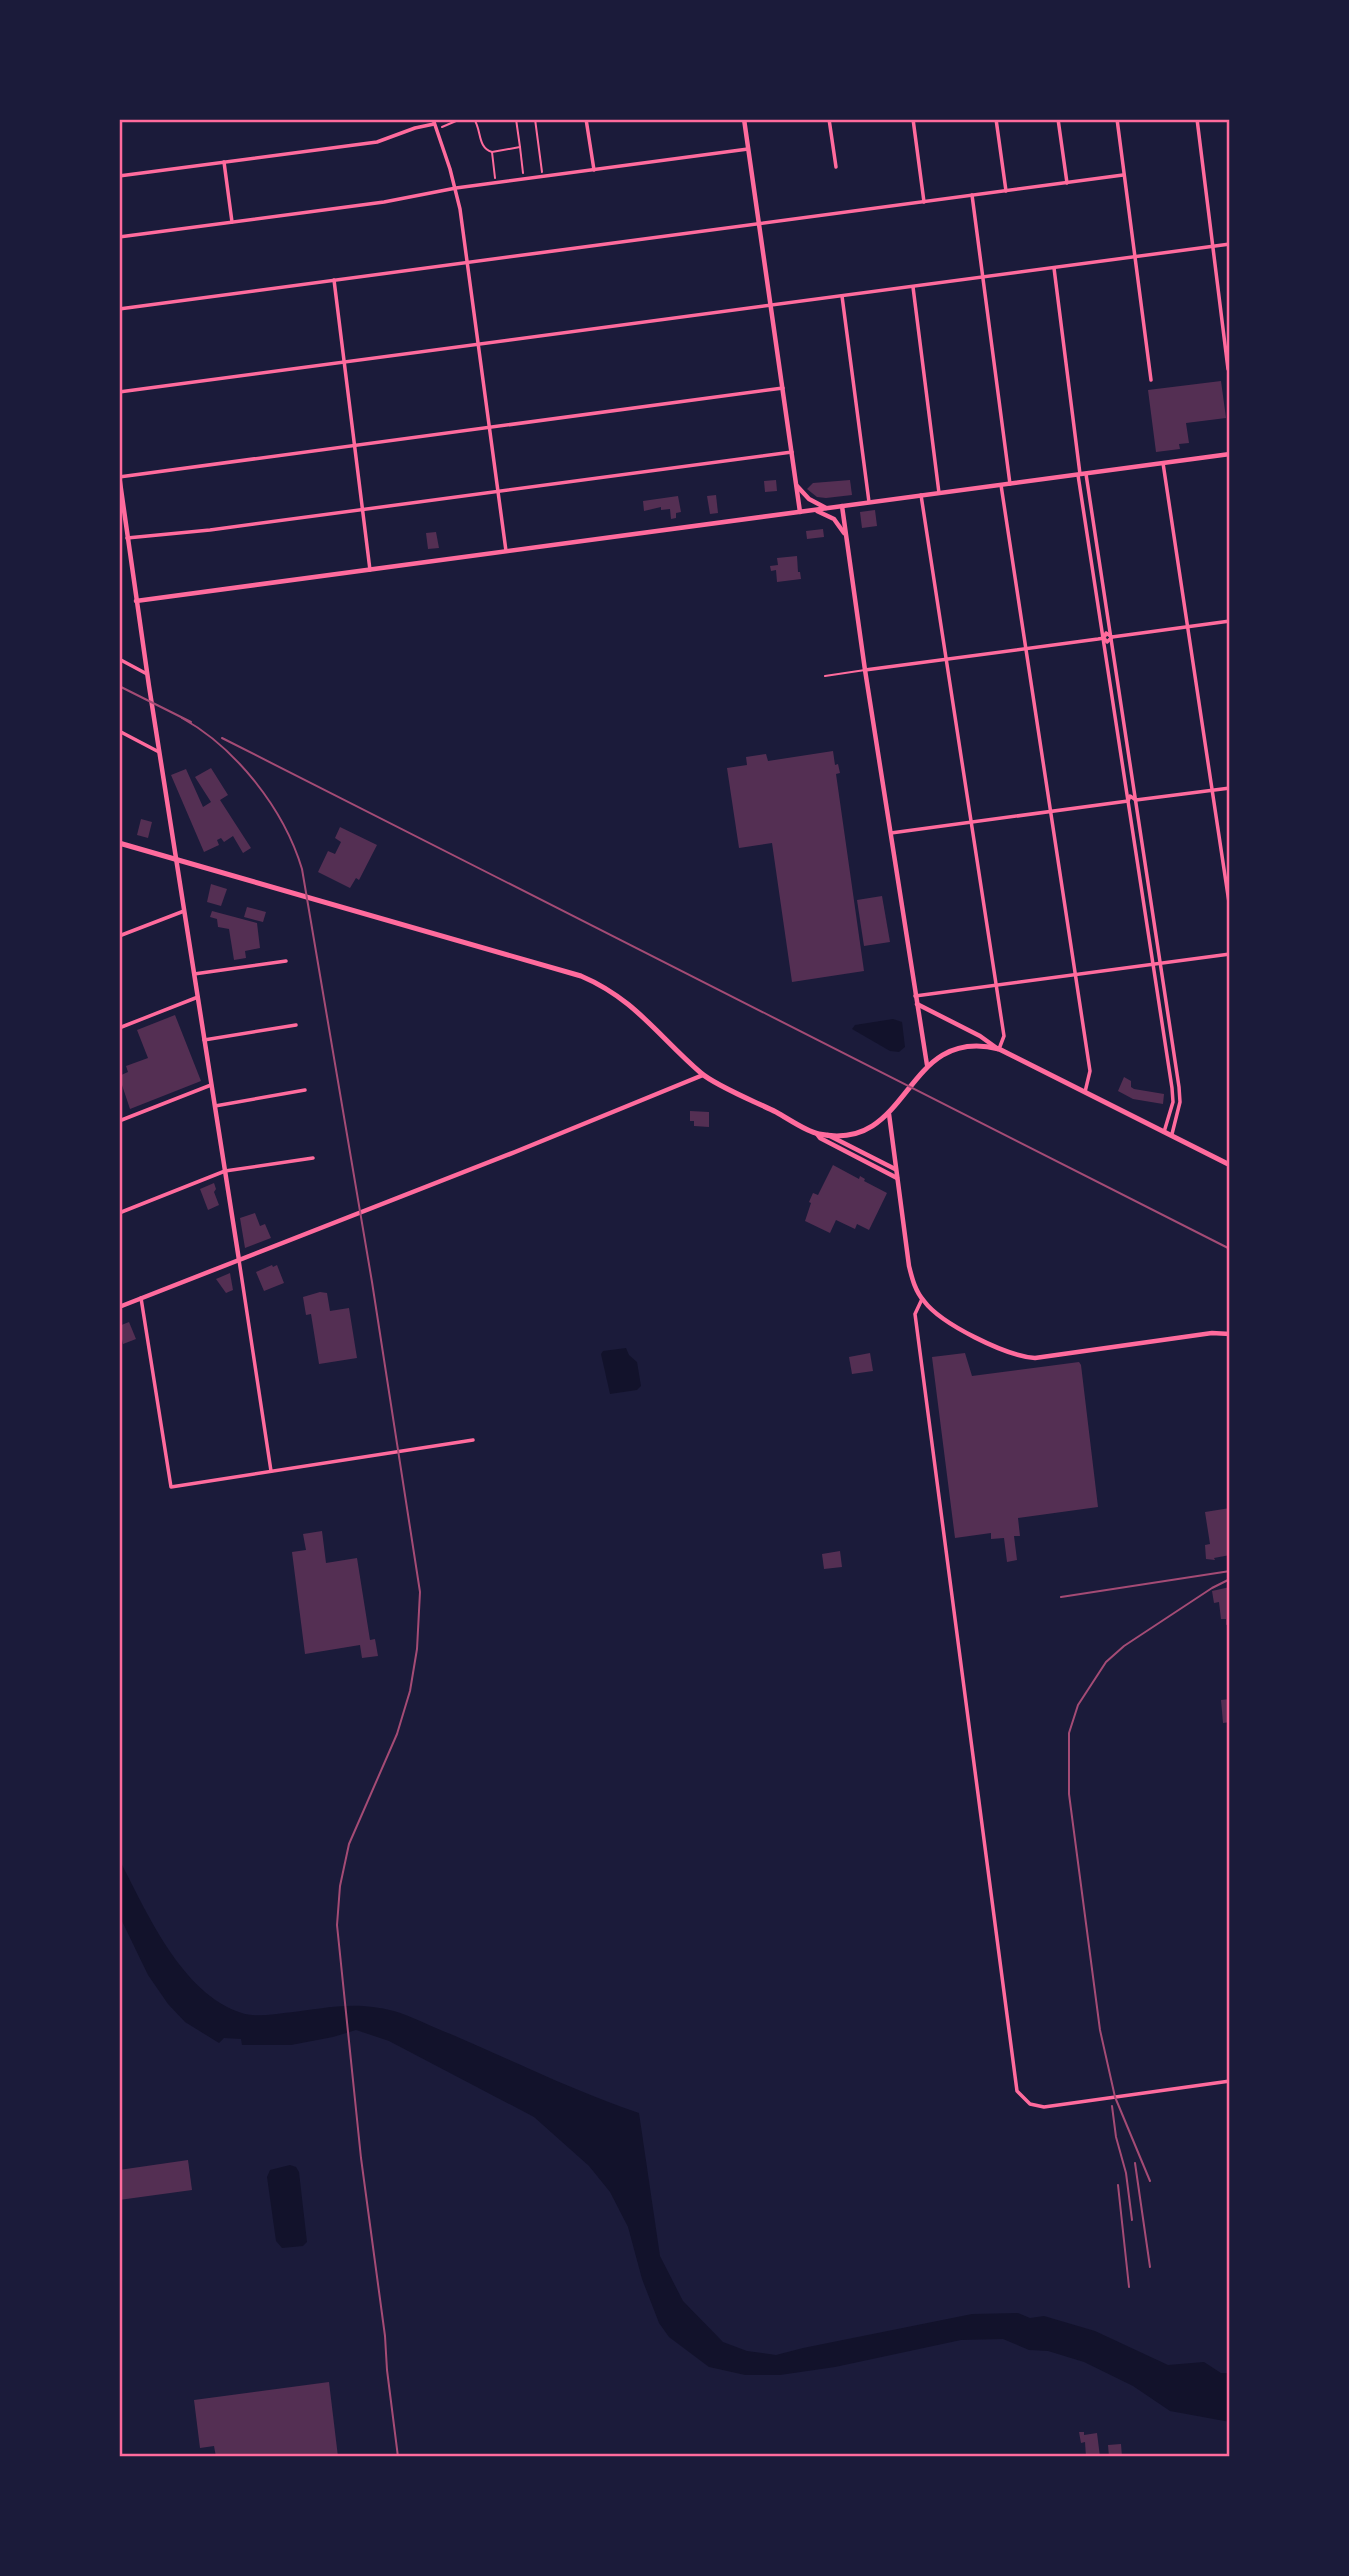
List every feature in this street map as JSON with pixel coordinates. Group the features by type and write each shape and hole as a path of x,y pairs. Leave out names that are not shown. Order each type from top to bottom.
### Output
{"main road":[{"path":"119,843 581,976 623,999 703,1075 817,1133 855,1133 876,1124 889,1114 927,1065 945,1053 981,1046 999,1049 1230,1165"}],"street":[{"path":"586,119 594,170"},
{"path":"744,119 800,512"},
{"path":"829,119 836,167"},
{"path":"913,119 924,202"},
{"path":"996,119 1006,191"},
{"path":"1058,119 1067,183"},
{"path":"1117,119 1151,380"},
{"path":"1197,119 1228,369"},
{"path":"119,176 377,142 434,121 456,188 506,552"},
{"path":"119,237 748,149"},
{"path":"224,162 232,222"},
{"path":"119,309 1124,175"},
{"path":"972,195 1010,484"},
{"path":"119,392 1230,244"},
{"path":"1054,268 1092,558 1173,1102 1164,1133"},
{"path":"334,280 370,570"},
{"path":"913,286 939,493"},
{"path":"842,296 869,502"},
{"path":"271,1471 121,504 119,476 783,388"},
{"path":"127,538 793,452"},
{"path":"136,601 1230,454"},
{"path":"1163,463 1230,909"},
{"path":"1081,474 1099,556 1175,1055 1181,1102 1171,1136"},
{"path":"797,485 808,499 827,508"},
{"path":"1001,485 1090,1071 1084,1092"},
{"path":"916,1004 999,1049 1004,1036 921,495"},
{"path":"842,506 927,1065"},
{"path":"809,510 834,519 847,537"},
{"path":"1092,558 1099,556"},
{"path":"865,670 1104,638 1107,642 1112,637 1230,621"},
{"path":"119,659 147,674"},
{"path":"1116,719 1124,718"},
{"path":"119,731 159,752"},
{"path":"1128,801 1132,806 1136,800 1230,788"},
{"path":"891,833 1128,801"},
{"path":"1141,883 1149,882"},
{"path":"120,934 184,911"},
{"path":"915,996 1230,954"},
{"path":"194,974 286,961"},
{"path":"119,1028 198,998"},
{"path":"204,1040 296,1024"},
{"path":"1167,1057 1175,1055"},
{"path":"119,1307 703,1075"},
{"path":"119,1121 211,1085"},
{"path":"215,1105 305,1090"},
{"path":"889,1114 909,1266 914,1284 933,1312 948,1322 1007,1352 1027,1357 1044,1357 1212,1333 1230,1334"},
{"path":"817,1133 820,1138 897,1178"},
{"path":"828,1135 896,1169"},
{"path":"119,1213 225,1171 313,1158"},
{"path":"141,1298 171,1487 473,1440"},
{"path":"922,1299 915,1314 1017,2091 1030,2104 1044,2107 1230,2081"}],"lane":[{"path":"825,676 865,670"}],"path":[{"path":"442,127 467,119"},
{"path":"474,119 484,149 492,152 520,148"},
{"path":"514,176 524,174 516,119"},
{"path":"533,173 543,172 535,119"},
{"path":"492,152 495,178 505,177"}],"shaded area":[{"path":"893,1019 902,1022 905,1047 899,1052 890,1051 852,1029 855,1025"},
{"path":"626,1348 637,1362 641,1386 637,1390 610,1394 601,1354 603,1351"},
{"path":"119,1859 168,1948 183,1969 220,2003 242,2013 257,2015 351,2006 394,2011 639,2113 660,2256 683,2301 723,2342 747,2351 776,2355 972,2314 1018,2313 1030,2318 1044,2316 1095,2331 1168,2365 1204,2362 1221,2373 1230,2373 1230,2422 1170,2411 1133,2386 1084,2362 1048,2351 1029,2350 1003,2339 961,2340 835,2367 780,2375 745,2375 709,2367 669,2337 659,2323 642,2279 628,2227 610,2192 589,2166 534,2117 389,2041 356,2030 291,2045 242,2045 241,2039 224,2038 219,2043 185,2022 168,2004 148,1975 119,1915"},
{"path":"290,2165 296,2167 299,2172 307,2242 303,2246 282,2248 276,2241 267,2177 270,2170"}],"building":[{"path":"1221,381 1226,418 1186,423 1189,443 1179,444 1180,449 1156,452 1148,390"},
{"path":"776,480 777,491 765,492 764,481"},
{"path":"850,480 852,495 817,497 807,489 813,483"},
{"path":"716,495 718,513 710,514 707,496"},
{"path":"678,496 681,512 676,513 676,518 671,519 670,509 661,510 661,507 644,511 643,501"},
{"path":"875,510 877,526 862,528 860,512"},
{"path":"823,529 824,537 807,539 806,531"},
{"path":"436,532 439,548 428,549 426,533"},
{"path":"797,556 801,579 777,582 776,570 771,571 770,566 778,565 777,558"},
{"path":"833,751 835,765 838,764 840,773 836,774 864,971 792,982 772,843 739,848 727,768 747,765 746,757 766,754 768,761"},
{"path":"211,768 228,795 220,800 251,848 243,853 233,836 224,842 221,838 217,840 219,845 204,852 171,775 186,769 203,807 211,802 195,777"},
{"path":"141,819 152,822 148,838 137,835"},
{"path":"340,827 377,845 359,880 356,878 350,888 318,872 328,851 335,854 341,842 335,838"},
{"path":"211,884 227,889 221,906 207,902"},
{"path":"882,896 890,942 864,946 857,900"},
{"path":"247,907 266,912 263,922 244,917"},
{"path":"212,911 257,923 260,948 245,951 246,958 234,960 229,929 218,927 217,919 210,917"},
{"path":"175,1015 201,1081 130,1109 119,1076 128,1072 126,1066 148,1058 137,1030"},
{"path":"1124,1077 1131,1081 1131,1087 1134,1089 1164,1094 1163,1104 1133,1099 1118,1091"},
{"path":"690,1111 709,1112 709,1127 694,1126 694,1121 690,1121"},
{"path":"833,1165 859,1179 860,1176 887,1193 869,1230 857,1224 855,1229 836,1220 830,1233 805,1221 813,1193 818,1195"},
{"path":"214,1183 219,1205 208,1210 200,1189"},
{"path":"255,1213 260,1226 265,1224 271,1238 245,1248 240,1218"},
{"path":"277,1265 284,1283 264,1291 256,1272"},
{"path":"230,1273 233,1290 226,1293 216,1279"},
{"path":"320,1292 327,1293 330,1311 349,1308 357,1358 319,1364 311,1314 306,1315 303,1297"},
{"path":"129,1322 136,1339 123,1344 119,1326"},
{"path":"870,1353 873,1371 852,1374 849,1357"},
{"path":"965,1353 972,1376 1079,1362 1081,1365 1098,1507 1018,1518 1020,1536 1014,1536 1017,1560 1007,1562 1004,1538 991,1539 991,1533 955,1538 932,1357"},
{"path":"1230,1508 1230,1555 1214,1558 1215,1560 1206,1559 1205,1545 1210,1544 1205,1512"},
{"path":"322,1531 326,1563 357,1558 370,1640 375,1639 378,1656 362,1658 360,1645 305,1654 292,1552 306,1550 303,1534"},
{"path":"840,1551 842,1567 824,1569 822,1554"},
{"path":"1230,1587 1230,1624 1226,1625 1226,1619 1221,1619 1219,1602 1214,1603 1212,1591"},
{"path":"1230,1699 1230,1722 1223,1723 1221,1700"},
{"path":"188,2160 192,2190 119,2200 119,2170"},
{"path":"329,2382 338,2457 216,2457 214,2446 200,2448 194,2400"},
{"path":"1079,2432 1084,2432 1084,2435 1097,2433 1100,2457 1086,2457 1085,2442 1081,2443"},
{"path":"1121,2444 1122,2457 1109,2457 1108,2445"}],"railway":[{"path":"119,686 191,722"},
{"path":"182,718 221,746 256,782 283,824 302,869 372,1282 420,1592 417,1649 410,1691 397,1734 349,1844 340,1886 337,1925 361,2158 398,2457"},
{"path":"222,738 1230,1249"},
{"path":"1061,1597 1230,1571"},
{"path":"1150,2181 1115,2097 1100,2030 1069,1794 1069,1733 1078,1705 1106,1662 1124,1646 1230,1579"},
{"path":"1112,2106 1116,2137 1126,2173 1132,2220"},
{"path":"1135,2163 1150,2267"},
{"path":"1118,2185 1129,2287"}]}
